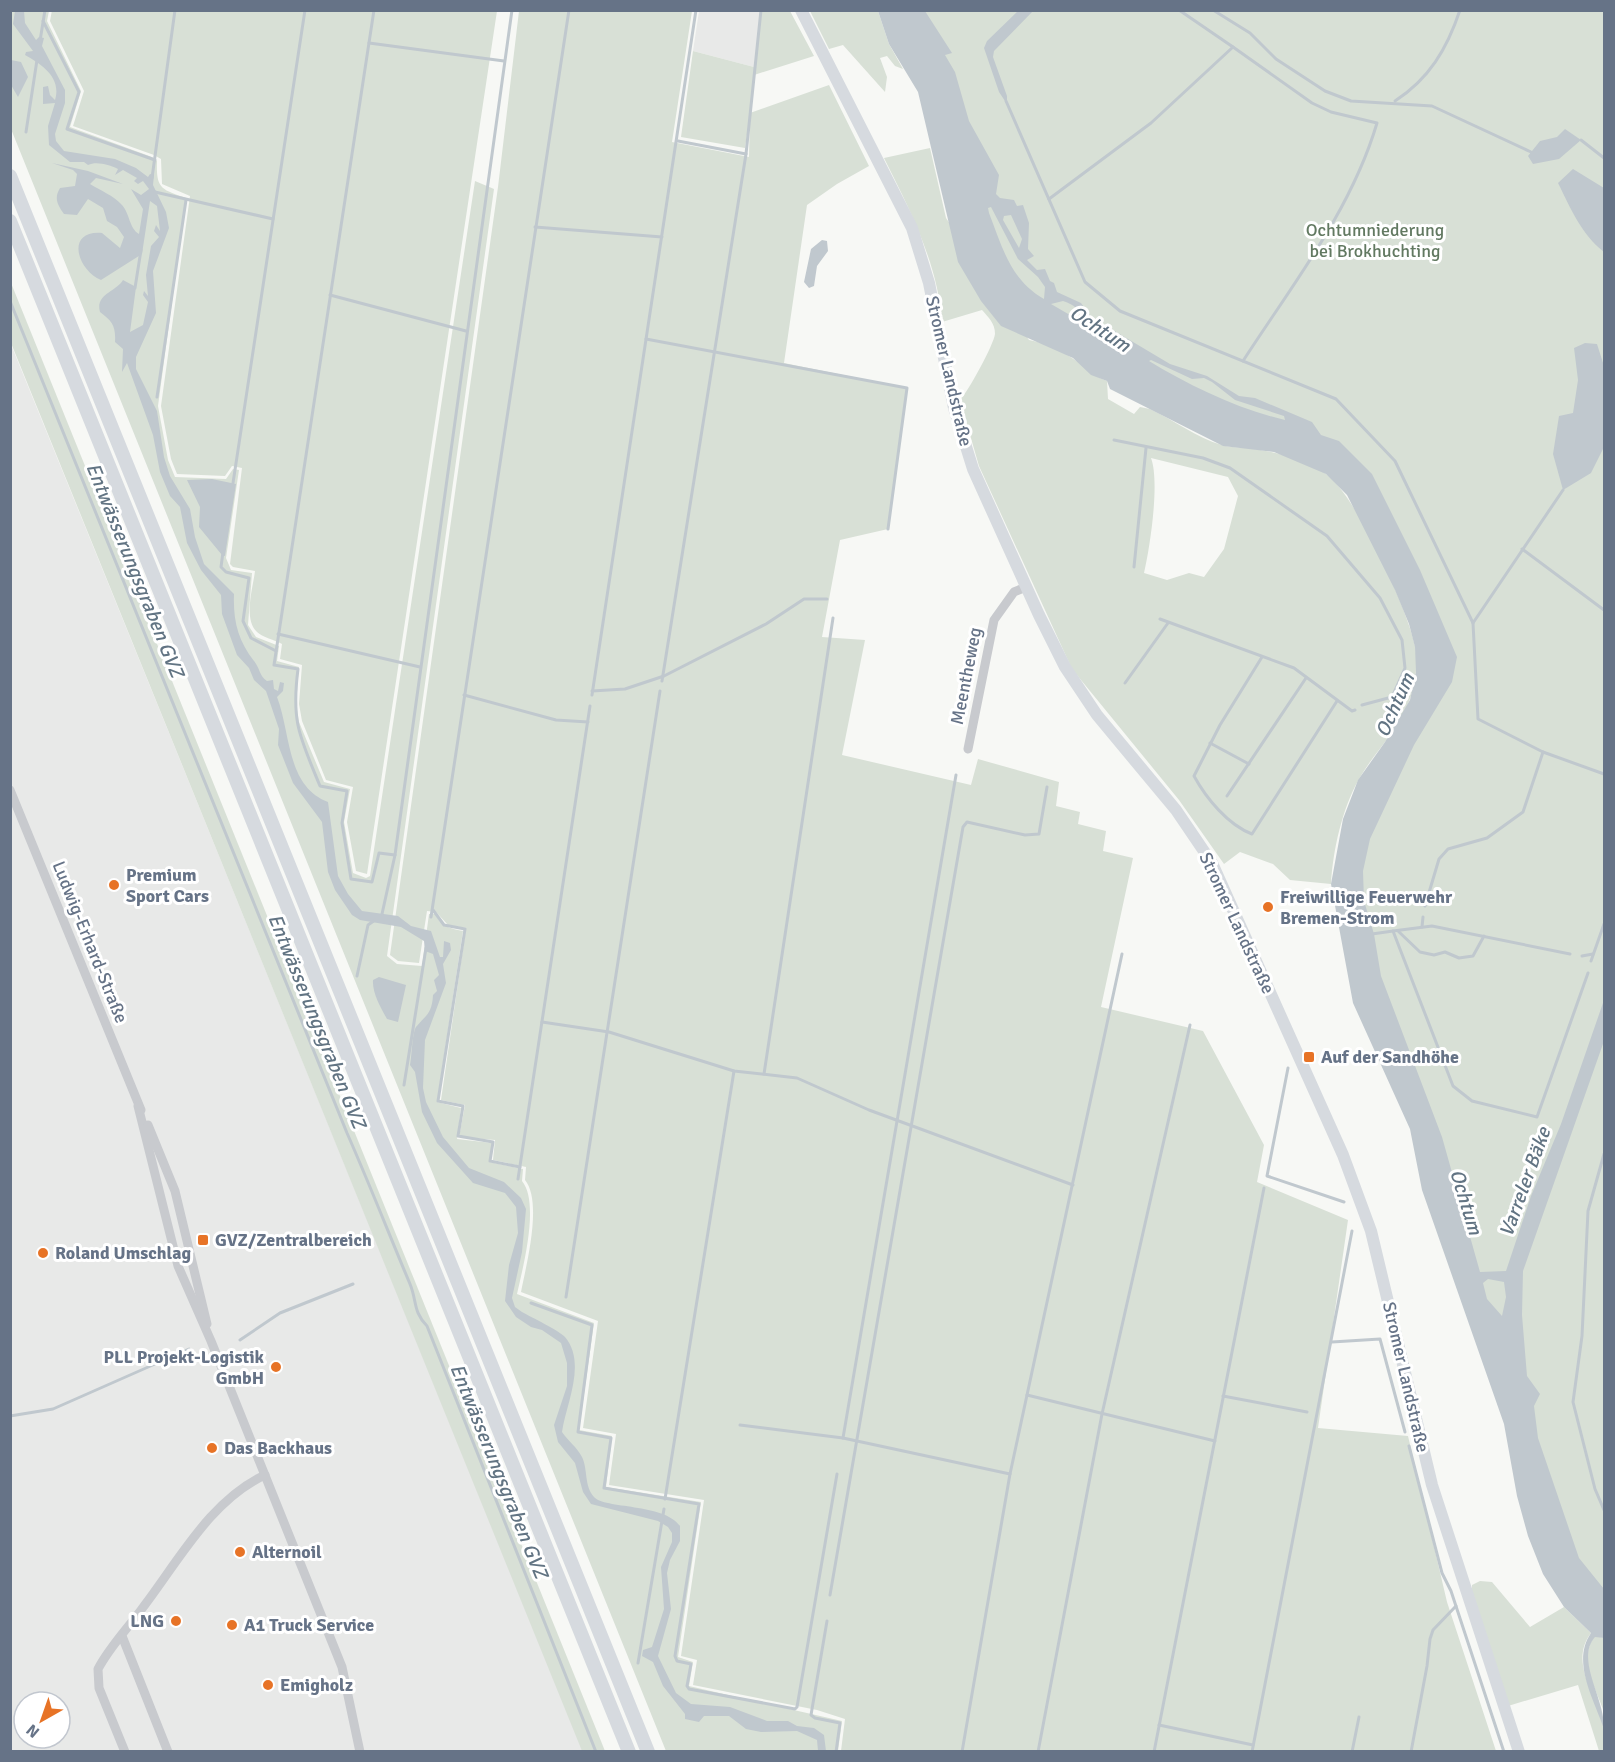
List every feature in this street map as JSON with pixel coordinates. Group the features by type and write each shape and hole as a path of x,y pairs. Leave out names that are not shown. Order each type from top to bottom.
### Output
{"highway":[{"path":"10,176 648,1752"},
{"path":"10,221 629,1752"}],"main road":[{"name":"Stromer Landstraße","path":"801,10 912,228 930,283 954,408 973,470 1060,659 1081,692 1189,827 1218,873 1344,1155 1371,1232 1432,1485 1519,1752"}],"street":[{"name":"Meentheweg","path":"968,749 994,620 1014,592 1026,587"},
{"name":"Ludwig-Erhard-Straße","path":"10,790 138,1106 175,1191 211,1341"},
{"name":"Ludwig-Erhard-Straße","path":"138,1106 159,1185 170,1243 189,1295 211,1341 342,1666 360,1752"},
{"path":"125,1752 97,1680 98,1669 104,1657 202,1529 231,1495 245,1484 265,1475"},
{"path":"122,1636 168,1752"}],"shaded area":[{"path":"699,11 761,11 754,67 693,51"},
{"path":"10,342 583,1751 11,1751"}],"green space":[{"path":"52,10 497,11 367,874 356,871 347,822 353,787 326,780 302,721 299,704 302,665 280,659 282,644 257,632 250,619 255,571 233,567 230,564 242,468 232,466 225,476 177,474 171,459 161,406 190,196 162,184 161,159 73,126 84,91 50,21"},
{"path":"10,11 49,11 47,21 81,91 70,127 152,157 157,161 159,183 162,187 186,198 158,406 168,460 175,477 226,479 233,469 239,470 226,558 231,570 252,573 248,625 256,637 279,646 277,661 299,667 296,704 299,722 324,782 350,789 344,822 353,873 366,878 370,876 475,181 494,189 387,956 397,964 422,966 429,914 435,914 446,926 463,931 437,1102 461,1108 457,1139 492,1143 489,1162 523,1169 522,1181 530,1204 530,1219 517,1294 594,1323 579,1430 612,1436 606,1487 701,1502 678,1657 693,1662 689,1686 842,1721 838,1751 666,1751 11,129"},
{"path":"519,11 692,11 672,142 749,157 750,114 745,148 681,137 693,51 754,67 761,11 790,11 814,56 754,75 750,113 829,85 869,166 837,184 807,205 784,363 907,388 888,529 840,540 822,637 865,640 842,755 971,785 978,759 1059,782 1056,806 1080,812 1078,824 1106,831 1103,851 1133,858 1101,1007 1203,1031 1264,1145 1257,1182 1348,1220 1318,1428 1408,1436 1447,1602 1496,1751 841,1751 845,1719 817,1710 693,1685 697,1660 681,1656 704,1500 609,1485 616,1434 583,1428 598,1321 521,1292 533,1218 533,1203 525,1180 526,1167 493,1160 495,1140 459,1137 465,1105 441,1100 466,928 448,925 436,912 427,911 419,963 398,961 390,955 498,187"},
{"path":"810,11 878,11 889,44 903,69 895,66 887,56 880,58 887,77 885,92 843,45 829,49"},
{"name":"Ochtumniederung bei Brokhuchting","path":"888,11 1604,11 1604,1600 1575,1605 1511,1420 1342,872 1417,702 1417,612 1340,475 1012,307 932,98"},
{"path":"930,148 946,218 1029,340 1062,352 1107,381 1108,399 1134,414 1140,407 1150,409 1222,445 1269,452 1309,464 1326,474 1352,505 1379,554 1402,606 1415,646 1416,666 1414,686 1406,710 1365,769 1348,803 1336,844 1331,884 1290,880 1273,864 1240,852 1224,864 1179,800 1072,669 979,466 960,400 990,347 995,334 994,327 982,310 942,322 929,258 913,217 884,158","holes":["1151,458 1228,477 1238,496 1224,549 1204,577 1189,573 1167,580 1144,573 1151,532 1155,482"]},
{"path":"10,283 605,1751 582,1751 11,343"},
{"path":"1480,1581 1492,1582 1530,1627 1564,1607 1591,1633 1582,1656 1583,1668 1601,1716 1605,1737 1604,1751 1599,1751 1578,1685 1508,1706 1472,1592 1472,1585"},
{"path":"1595,1636 1604,1638 1604,1712 1588,1664 1590,1645"}],"water":[{"path":"15,11 24,11 25,23 36,40 39,37 44,38 42,46 65,90 65,103 55,134 56,141 64,151 115,159 136,168 148,177 150,174 154,175 153,185 166,212 169,228 153,271 156,313 136,357 136,369 157,411 164,457 170,476 190,509 195,537 204,564 234,594 234,613 240,638 262,677 267,681 273,680 274,689 278,691 280,682 284,683 283,691 277,697 292,757 304,784 314,794 328,802 338,876 348,894 362,911 398,916 411,926 431,931 440,957 443,957 444,941 450,943 451,950 443,964 446,983 425,1040 423,1088 426,1102 443,1137 469,1168 504,1182 521,1198 526,1209 522,1252 512,1298 515,1307 562,1334 571,1347 575,1371 562,1432 582,1457 591,1493 600,1501 661,1513 680,1526 680,1541 670,1560 667,1573 671,1609 658,1656 676,1693 691,1704 730,1707 767,1721 788,1721 797,1726 814,1728 824,1735 826,1751 818,1751 817,1740 797,1731 761,1732 746,1729 729,1716 704,1716 699,1722 685,1719 685,1714 663,1686 653,1662 642,1656 643,1650 652,1647 664,1609 661,1567 672,1542 672,1533 668,1527 658,1521 591,1504 583,1492 575,1463 558,1442 554,1425 567,1386 567,1363 561,1343 516,1317 505,1301 509,1265 518,1233 516,1207 505,1193 473,1183 437,1143 422,1112 415,1072 410,1065 416,1027 426,1017 433,995 437,991 434,980 439,975 433,954 425,951 424,941 401,927 360,920 352,915 335,890 328,872 322,822 293,783 278,745 279,729 266,691 254,680 249,668 237,655 222,614 221,595 201,570 187,543 180,507 170,496 160,472 153,435 127,363 122,372 123,349 115,342 112,324 100,312 100,301 123,280 136,287 130,332 143,325 148,302 143,295 144,291 148,296 146,275 151,246 159,237 154,231 156,225 160,231 157,206 150,201 142,254 101,280 86,268 79,252 79,244 83,238 90,234 102,233 120,248 124,237 117,227 107,221 103,208 88,199 77,215 64,214 57,201 57,195 60,188 75,186 77,174 73,170 52,163 88,171 123,184 96,178 90,184 122,205 133,228 139,234 143,209 131,189 141,195 149,189 143,181 138,184 134,181 137,178 123,170 115,175 118,169 107,165 70,162 49,145 48,126 55,103 43,104 43,87 48,86 50,95 55,100 56,85 49,72 25,55 26,52 33,51 13,24"},
{"name":"Ochtum","path":"878,11 925,11 952,53 945,55 955,72 969,121 999,175 996,194 1000,198 1014,200 1017,206 1023,205 1029,223 1028,249 1034,256 1027,260 1037,270 1045,269 1057,292 1081,303 1091,317 1170,364 1207,376 1239,396 1255,398 1312,422 1321,435 1339,441 1372,474 1420,570 1457,657 1452,682 1414,745 1370,839 1363,871 1364,901 1374,934 1381,976 1442,1137 1480,1272 1506,1271 1531,1196 1561,1124 1604,1000 1604,1041 1523,1271 1522,1315 1527,1376 1540,1394 1534,1406 1538,1438 1579,1558 1604,1589 1604,1638 1595,1637 1588,1657 1604,1729 1586,1681 1584,1668 1585,1644 1591,1633 1564,1607 1543,1574 1528,1536 1517,1496 1504,1424 1422,1190 1410,1129 1353,1003 1331,884 1343,819 1358,780 1385,742 1410,700 1416,672 1415,647 1409,624 1395,590 1347,495 1326,474 1274,452 1223,446 1110,389 1107,381 1091,375 1073,358 1001,326 981,301 958,262 918,92 889,44","holes":["991,207 1018,259 1038,277 1045,287 1044,299 1032,291 1015,272 1004,251 988,208","1011,215 1022,239 1019,248 1003,220 1004,216","1063,301 1071,304 1080,314 1082,322 1051,304","1149,361 1192,379 1204,378 1235,400 1284,416 1285,420 1232,403","1488,1279 1504,1282 1506,1297 1502,1316 1487,1299 1483,1283"]},
{"path":"1018,11 1033,11 994,51 993,57 1007,96 1007,104 999,92 984,48 987,41"},
{"path":"11,60 21,62 28,77 18,97 11,85"},
{"path":"1565,129 1581,140 1559,159 1533,164 1528,156 1540,141 1557,137"},
{"path":"1573,169 1604,188 1604,252 1583,229 1558,183"},
{"path":"822,240 827,241 828,251 817,266 814,286 809,288 804,282 811,249"},
{"path":"1585,343 1597,344 1604,366 1604,447 1591,473 1563,490 1553,454 1559,416 1573,413 1578,380 1574,348"},
{"path":"212,479 236,484 225,556 199,527 200,507 187,480"},
{"path":"379,977 406,985 398,1022 387,1019 377,1000 373,980"}],"waterway":[{"path":"40,41 45,10"},
{"path":"152,178 175,10"},
{"path":"233,483 305,10"},
{"path":"374,10 274,665 298,669 296,703 299,729 320,786 347,791 342,823 351,879 372,882 379,853 395,855"},
{"path":"382,914 395,855 512,10"},
{"path":"431,917 569,10"},
{"path":"592,695 696,10"},
{"path":"662,681 746,154 761,10"},
{"path":"1179,10 1233,47"},
{"path":"1213,10 1250,33 1276,59 1325,91 1351,101 1432,106 1531,152"},
{"path":"1395,101 1418,83 1435,62 1449,38 1460,10"},
{"path":"43,21 79,92 67,129 155,160"},
{"path":"369,43 504,61"},
{"path":"1049,199 1151,123 1233,47 1312,103 1331,112 1377,123 1366,155 1336,217 1243,361"},
{"path":"26,132 37,60"},
{"path":"1006,101 1085,282 1120,311 1336,399 1395,461 1473,623"},
{"path":"1581,140 1604,158"},
{"path":"678,141 746,154"},
{"path":"155,192 273,219"},
{"path":"157,397 186,200"},
{"path":"535,227 662,237"},
{"path":"135,288 141,250"},
{"path":"330,295 466,331"},
{"name":"Entwässerungsgraben GVZ","path":"10,301 410,1284 417,1311 427,1326 596,1752"},
{"path":"646,339 907,388 888,529"},
{"name":"Ochtum","path":"1114,440 1203,458 1230,468 1327,536 1380,598 1402,640 1405,668 1392,697 1362,705"},
{"path":"1134,567 1146,448"},
{"path":"1563,490 1473,623 1478,719 1543,752 1604,774"},
{"path":"1522,549 1604,610"},
{"path":"223,552 221,567 226,572 249,578 243,621 251,638 276,651"},
{"path":"592,691 625,689 664,676 766,624 804,599 827,599"},
{"path":"764,1074 833,618"},
{"path":"1160,619 1294,668 1352,711 1355,710"},
{"path":"1125,683 1168,623"},
{"path":"278,634 420,667"},
{"path":"1262,657 1220,725 1194,776 1218,810 1243,830 1252,834 1337,701"},
{"path":"1227,796 1306,678"},
{"path":"566,1297 660,691"},
{"path":"464,695 556,720 588,722"},
{"path":"518,1179 590,706"},
{"path":"1210,743 1249,764"},
{"path":"1425,906 1439,859 1448,849 1487,838 1523,812 1543,752"},
{"path":"843,1438 956,775"},
{"path":"830,1595 963,827 967,822 1025,835 1039,834 1047,787"},
{"path":"433,910 444,925 465,929 438,1101 463,1106 458,1136 493,1142 490,1161 520,1167"},
{"path":"1422,927 1423,917"},
{"path":"357,976 368,925 375,920"},
{"path":"1591,961 1604,924"},
{"path":"1393,931 1432,926 1570,954"},
{"name":"Varreler Bäke","path":"1372,934 1393,931 1453,1086 1472,1101 1537,1117 1588,973"},
{"path":"1398,931 1420,952 1434,955 1445,952 1459,958 1473,956 1484,936"},
{"path":"404,1085 426,948"},
{"path":"962,1752 1010,1474 1122,954"},
{"path":"1582,956 1593,954"},
{"path":"542,1022 609,1032 734,1071 797,1078 869,1110 1073,1185"},
{"path":"1038,1752 1102,1414 1190,1025"},
{"path":"1288,1068 1267,1176 1344,1202"},
{"path":"665,1499 734,1071"},
{"path":"1604,1154 1588,1211 1582,1336 1573,1402 1595,1489 1604,1510"},
{"path":"1154,1752 1264,1188"},
{"path":"1252,1752 1352,1231"},
{"path":"240,1340 280,1313 353,1284"},
{"path":"531,1303 592,1325 578,1432 611,1438 604,1488 699,1504 675,1656 677,1661 691,1664 687,1686 689,1689 795,1709 797,1707 837,1474"},
{"path":"1332,1342 1380,1339 1405,1432"},
{"path":"10,1416 53,1409 189,1349"},
{"path":"1027,1395 1215,1441"},
{"path":"1223,1396 1307,1412"},
{"path":"740,1425 843,1438 1010,1474"},
{"path":"1409,1446 1442,1573 1451,1591 1504,1752"},
{"path":"638,1663 664,1509"},
{"path":"1411,1752 1430,1639 1433,1630 1456,1606"},
{"path":"827,1621 811,1715 815,1718 840,1723 836,1752"},
{"path":"1352,1752 1359,1717"},
{"path":"1159,1725 1253,1745"}],"place":[{"name":"Premium Sport Cars","path":"114,885"},
{"name":"Freiwillige Feuerwehr Bremen-Strom","path":"1268,907"},
{"name":"Auf der Sandhöhe","path":"1309,1057"},
{"name":"GVZ/Zentralbereich","path":"203,1240"},
{"name":"Roland Umschlag","path":"43,1253"},
{"name":"PLL Projekt-Logistik GmbH","path":"276,1367"},
{"name":"Das Backhaus","path":"212,1448"},
{"name":"Alternoil","path":"240,1552"},
{"name":"LNG","path":"176,1621"},
{"name":"A1 Truck Service","path":"232,1625"},
{"name":"Emigholz","path":"268,1685"}]}
